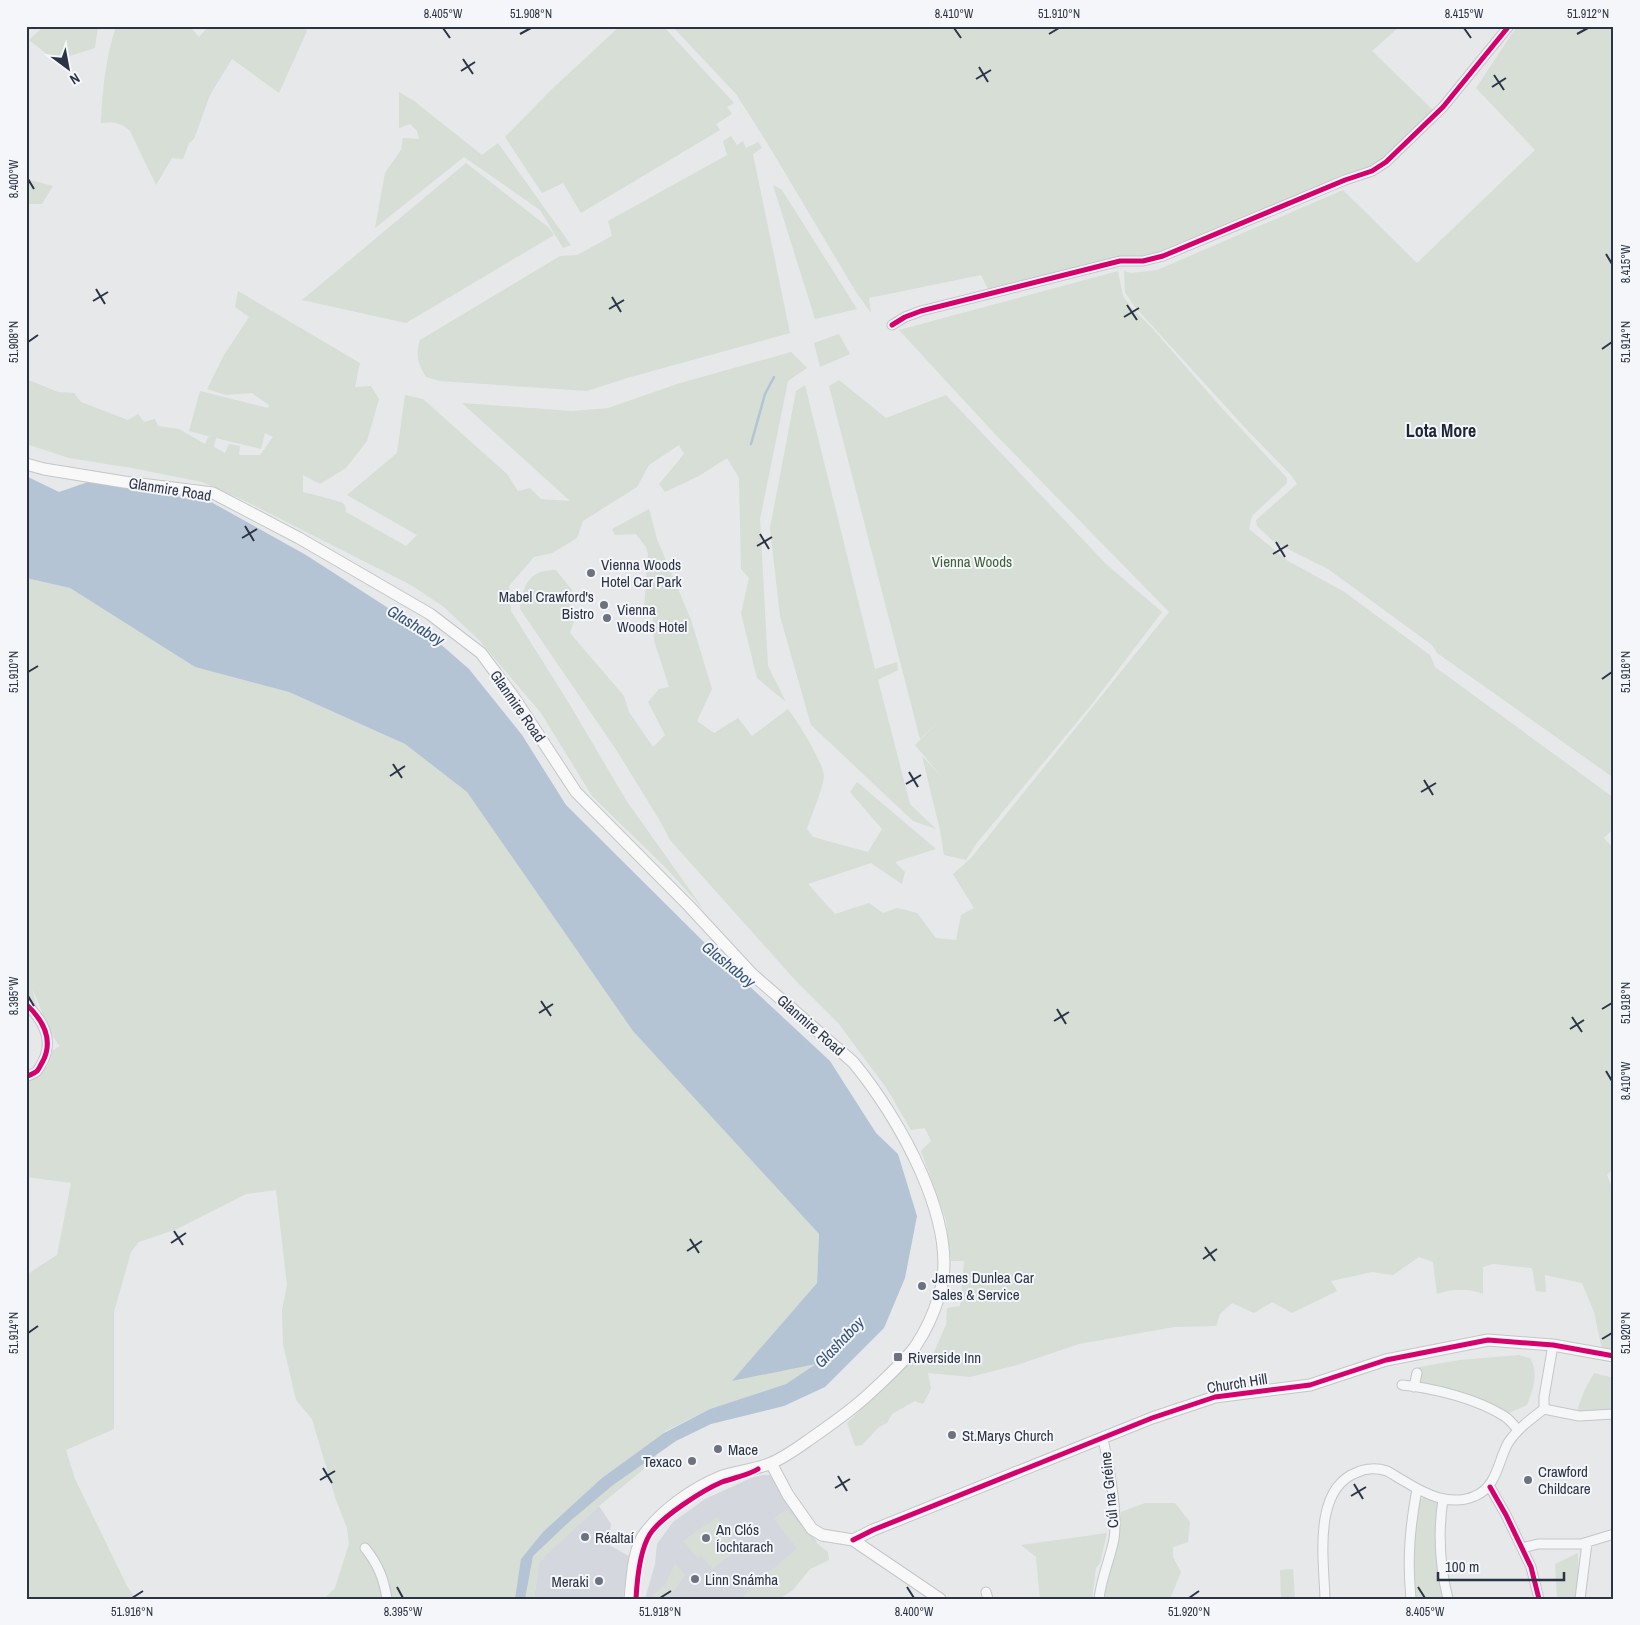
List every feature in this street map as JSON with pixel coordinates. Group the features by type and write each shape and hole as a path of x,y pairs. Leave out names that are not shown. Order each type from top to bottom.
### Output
{"main road":[{"name":"Glanmire Road","path":"26,464 44,469 106,479 213,493 299,538 430,614 481,653 513,696 576,792 689,906 752,974 853,1062 866,1077 897,1123 922,1174 940,1226 944,1253 943,1276 937,1302 915,1347 855,1407 794,1450 771,1463 720,1477 694,1491 664,1512 640,1540 632,1573 630,1599"},
{"name":"Church Hill","path":"854,1540 873,1530 907,1518 1039,1463 1152,1418 1204,1400 1310,1385 1386,1360 1488,1340 1553,1345 1614,1356"},
{"path":"771,1463 788,1495 812,1529 822,1535 854,1540 940,1599"}],"street":[{"path":"892,325 905,317 930,309 1120,261 1143,261 1163,256 1336,184 1372,171 1386,162 1443,107 1508,26"},
{"path":"26,1004 38,1016 44,1026 48,1048 37,1071 26,1077"},
{"path":"1544,1409 1544,1397 1553,1345"},
{"path":"1414,1387 1417,1373"},
{"path":"1402,1386 1440,1392 1483,1405 1506,1417 1518,1430"},
{"path":"1544,1409 1579,1416 1614,1414"},
{"path":"1325,1599 1324,1524 1330,1497 1340,1482 1352,1473 1363,1469 1379,1469 1388,1471 1417,1488 1443,1499 1473,1498 1490,1487 1508,1444 1518,1430 1544,1409"},
{"name":"Cúl na Gréine","path":"1099,1599 1114,1539 1115,1525 1103,1439"},
{"path":"1490,1487 1531,1567 1539,1599"},
{"path":"1412,1599 1408,1569 1411,1522 1417,1488"},
{"path":"1443,1499 1441,1550 1448,1599"},
{"path":"1522,1548 1538,1544 1570,1545 1587,1543 1614,1534"},
{"path":"1580,1599 1587,1543"},
{"path":"365,1548 379,1568 387,1599"}],"shaded area":[{"path":"770,1475 799,1519 817,1542 749,1599 645,1599 655,1564 657,1544 673,1522 705,1499 751,1478"},
{"path":"599,1506 611,1524 609,1545 629,1556 623,1599 534,1599 539,1561"}],"green space":[{"path":"44,26 98,26 95,48 66,57 52,58 29,40"},
{"path":"116,26 192,26 192,29 199,37 209,26 303,26 307,31 279,93 232,59 210,95 194,139 189,143 183,159 172,158 156,185 130,131 117,123 101,123 105,74"},
{"path":"620,26 663,26 734,103 727,107 732,114 716,124 720,130 581,213 563,183 542,193 505,137 552,89"},
{"path":"672,26 1400,26 1372,51 1435,112 1376,168 1144,262 1120,260 989,291 981,275 869,298 871,313 856,292 736,94"},
{"path":"1517,26 1614,26 1614,778 1437,653 1432,645 1328,569 1274,542 1257,526 1256,520 1297,484 1291,475 1249,432 1134,306 1125,292 1124,271 1131,273 1157,270 1343,190 1417,263 1535,150 1476,88"},
{"path":"399,92 414,101 482,155 498,143 571,245 563,248 540,210 464,157 375,228 385,173 401,150 403,138 419,139 417,131 410,124 399,128"},
{"path":"731,136 737,145 743,141 746,148 758,142 762,148 753,154 790,333 627,378 587,391 440,381 426,377 418,359 420,340 560,256 577,255 612,236 608,221 727,155 723,141"},
{"path":"466,163 548,227 554,235 406,323 302,300"},
{"path":"26,179 53,186 42,204 26,204"},
{"path":"773,185 782,190 857,309 815,319"},
{"path":"1118,271 1123,296 1130,306 1287,478 1287,483 1252,516 1249,529 1288,561 1343,591 1430,655 1435,667 1614,798 1614,828 1604,838 1614,849 1614,1168 1607,1175 1614,1189 1614,1351 1602,1350 1594,1312 1582,1283 1545,1275 1546,1292 1536,1291 1532,1268 1493,1264 1483,1267 1483,1294 1460,1290 1437,1294 1433,1262 1419,1257 1393,1275 1372,1272 1331,1281 1337,1291 1292,1313 1272,1302 1254,1313 1232,1303 1220,1314 1216,1326 1174,1327 1079,1344 1017,1365 970,1377 928,1373 931,1389 923,1404 915,1401 892,1414 887,1423 879,1427 862,1445 855,1446 847,1423 919,1353 932,1357 946,1325 947,1308 960,1306 964,1261 951,1261 946,1220 921,1151 931,1141 925,1128 911,1130 887,1089 839,1024 795,980 670,840 617,751 520,609 521,600 529,580 539,573 556,570 572,590 568,598 574,621 570,633 624,696 629,712 653,747 665,735 648,702 659,689 669,687 654,640 653,617 644,611 648,554 646,547 636,534 615,535 612,529 649,509 657,539 691,620 712,689 697,721 714,733 738,718 752,736 788,709 809,742 823,771 823,783 807,829 813,837 868,852 882,829 850,792 857,782 936,849 895,862 905,872 902,884 871,863 808,884 835,914 869,903 883,913 897,908 917,913 936,938 956,940 961,915 974,908 953,874 971,858 1169,612 994,433 899,330"},
{"path":"238,291 360,363 355,387 371,386 379,399 367,441 346,468 320,484 303,475 303,492 342,503 346,512 406,546 417,535 347,495 397,453 405,395 423,399 507,474 518,491 530,488 541,499 570,501 462,403 572,411 608,408 677,384 791,352 807,368 788,381 760,519 768,666 786,702 757,678 741,613 749,578 741,569 739,478 727,458 699,476 665,492 659,484 684,454 679,445 649,465 637,487 583,521 577,538 552,553 534,557 509,586 511,611 570,705 626,800 704,910 667,869 592,796 541,713 479,640 444,607 411,585 241,499 202,482 69,458 26,444 26,379 58,392 74,393 81,402 128,420 138,414 144,422 155,419 158,426 179,429 205,444 208,437 211,437 189,431 200,391 268,408 269,405 252,393 226,395 207,389 224,355 249,317 235,307","holes":["265,433 273,437 260,455 239,455 240,446 229,444 225,453 214,447 216,438 261,449"]},
{"path":"839,334 850,354 820,367 814,343"},
{"name":"Vienna Woods","path":"839,380 886,418 946,395 1106,564 1162,612 1092,704 976,844 966,860 944,855 940,830 922,756 941,776 915,745 939,721 920,739 829,386"},
{"path":"805,385 875,669 897,662 898,670 878,680 910,804 936,829 913,821 811,725 780,616 770,528 796,391"},
{"path":"26,578 70,588 195,667 289,692 405,744 467,792 634,1031 819,1234 817,1283 733,1381 818,1363 786,1384 710,1409 664,1432 655,1460 599,1506 547,1554 539,1564 534,1599 324,1599 335,1588 349,1544 347,1528 336,1500 312,1419 296,1400 283,1344 282,1310 287,1285 276,1190 246,1194 177,1229 139,1242 131,1252 114,1312 114,1429 66,1450 75,1479 127,1586 136,1599 26,1599 26,1275 57,1255 71,1183 26,1177 26,1081 48,1065 50,1052 60,1046 48,1026 32,989 39,1014 26,1004"},
{"path":"1519,1355 1530,1358 1534,1369 1534,1381 1527,1405 1509,1413 1466,1395 1421,1384 1419,1378 1419,1367 1460,1360"},
{"path":"1594,1373 1614,1378 1614,1409 1592,1412 1577,1411 1584,1391"},
{"path":"1425,1497 1436,1501 1438,1506 1444,1599 1415,1599 1413,1535 1417,1510 1421,1499"},
{"path":"1145,1503 1175,1503 1190,1522 1188,1542 1173,1547 1173,1557 1181,1572 1170,1599 1103,1599 1117,1544 1121,1512"},
{"path":"788,1510 813,1540 828,1552 829,1560 810,1569 793,1590 779,1599 740,1599 752,1588 760,1576 774,1568 797,1548 774,1519 780,1513"},
{"name":"An Clós Íochtarach","path":"717,1517 730,1534 727,1537 738,1550 712,1569 702,1556 697,1558 683,1541"},
{"path":"1107,1533 1100,1563 1096,1568 1092,1599 1040,1599 1036,1557 1021,1545"},
{"path":"1578,1553 1578,1599 1557,1599 1555,1564"},
{"path":"675,1563 685,1575 672,1593 659,1599 652,1599 653,1595 666,1583"},
{"path":"1293,1569 1295,1598 1281,1599 1280,1570"}],"water":[{"name":"Glashaboy","path":"26,476 59,492 91,481 211,502 306,555 430,635 469,669 522,735 566,805 732,970 830,1061 876,1133 898,1154 917,1216 905,1278 884,1328 825,1387 784,1406 711,1424 676,1441 613,1485 569,1522 533,1556 525,1599 515,1599 521,1559 543,1532 602,1478 664,1433 710,1409 786,1384 816,1364 732,1381 817,1283 819,1234 633,1031 467,792 405,744 289,692 195,667 70,588 26,578"}],"waterway":[{"path":"751,444 765,394 774,377"}],"cycle path":[{"path":"892,325 905,317 921,311 1120,261 1143,261 1163,256 1345,180 1372,171 1386,162 1443,107 1509,26"},
{"path":"26,1004 37,1016 47,1037 46,1053 43,1061 37,1071 26,1077"},
{"path":"853,1540 873,1530 1152,1418 1215,1397 1310,1385 1386,1360 1488,1340 1553,1345 1614,1356"},
{"path":"636,1599 641,1557 650,1534 655,1527 704,1491 722,1482 746,1475 758,1469"},
{"path":"1490,1487 1531,1567 1539,1599"}],"place":[{"name":"Vienna Woods Hotel Car Park","path":"591,573"},
{"name":"Mabel Crawford's Bistro","path":"604,605"},
{"name":"Vienna Woods Hotel","path":"607,618"},
{"name":"James Dunlea Car Sales & Service","path":"922,1286"},
{"name":"Riverside Inn","path":"898,1357"},
{"name":"St.Marys Church","path":"952,1435"},
{"name":"Mace","path":"718,1449"},
{"name":"Texaco","path":"692,1461"},
{"name":"Crawford Childcare","path":"1528,1480"},
{"name":"Réaltaí","path":"585,1537"},
{"name":"An Clós Íochtarach","path":"706,1538"},
{"name":"Linn Snámha","path":"695,1579"},
{"name":"Meraki","path":"599,1581"}],"district":[{"name":"Lota More","path":"1441,430"}]}
